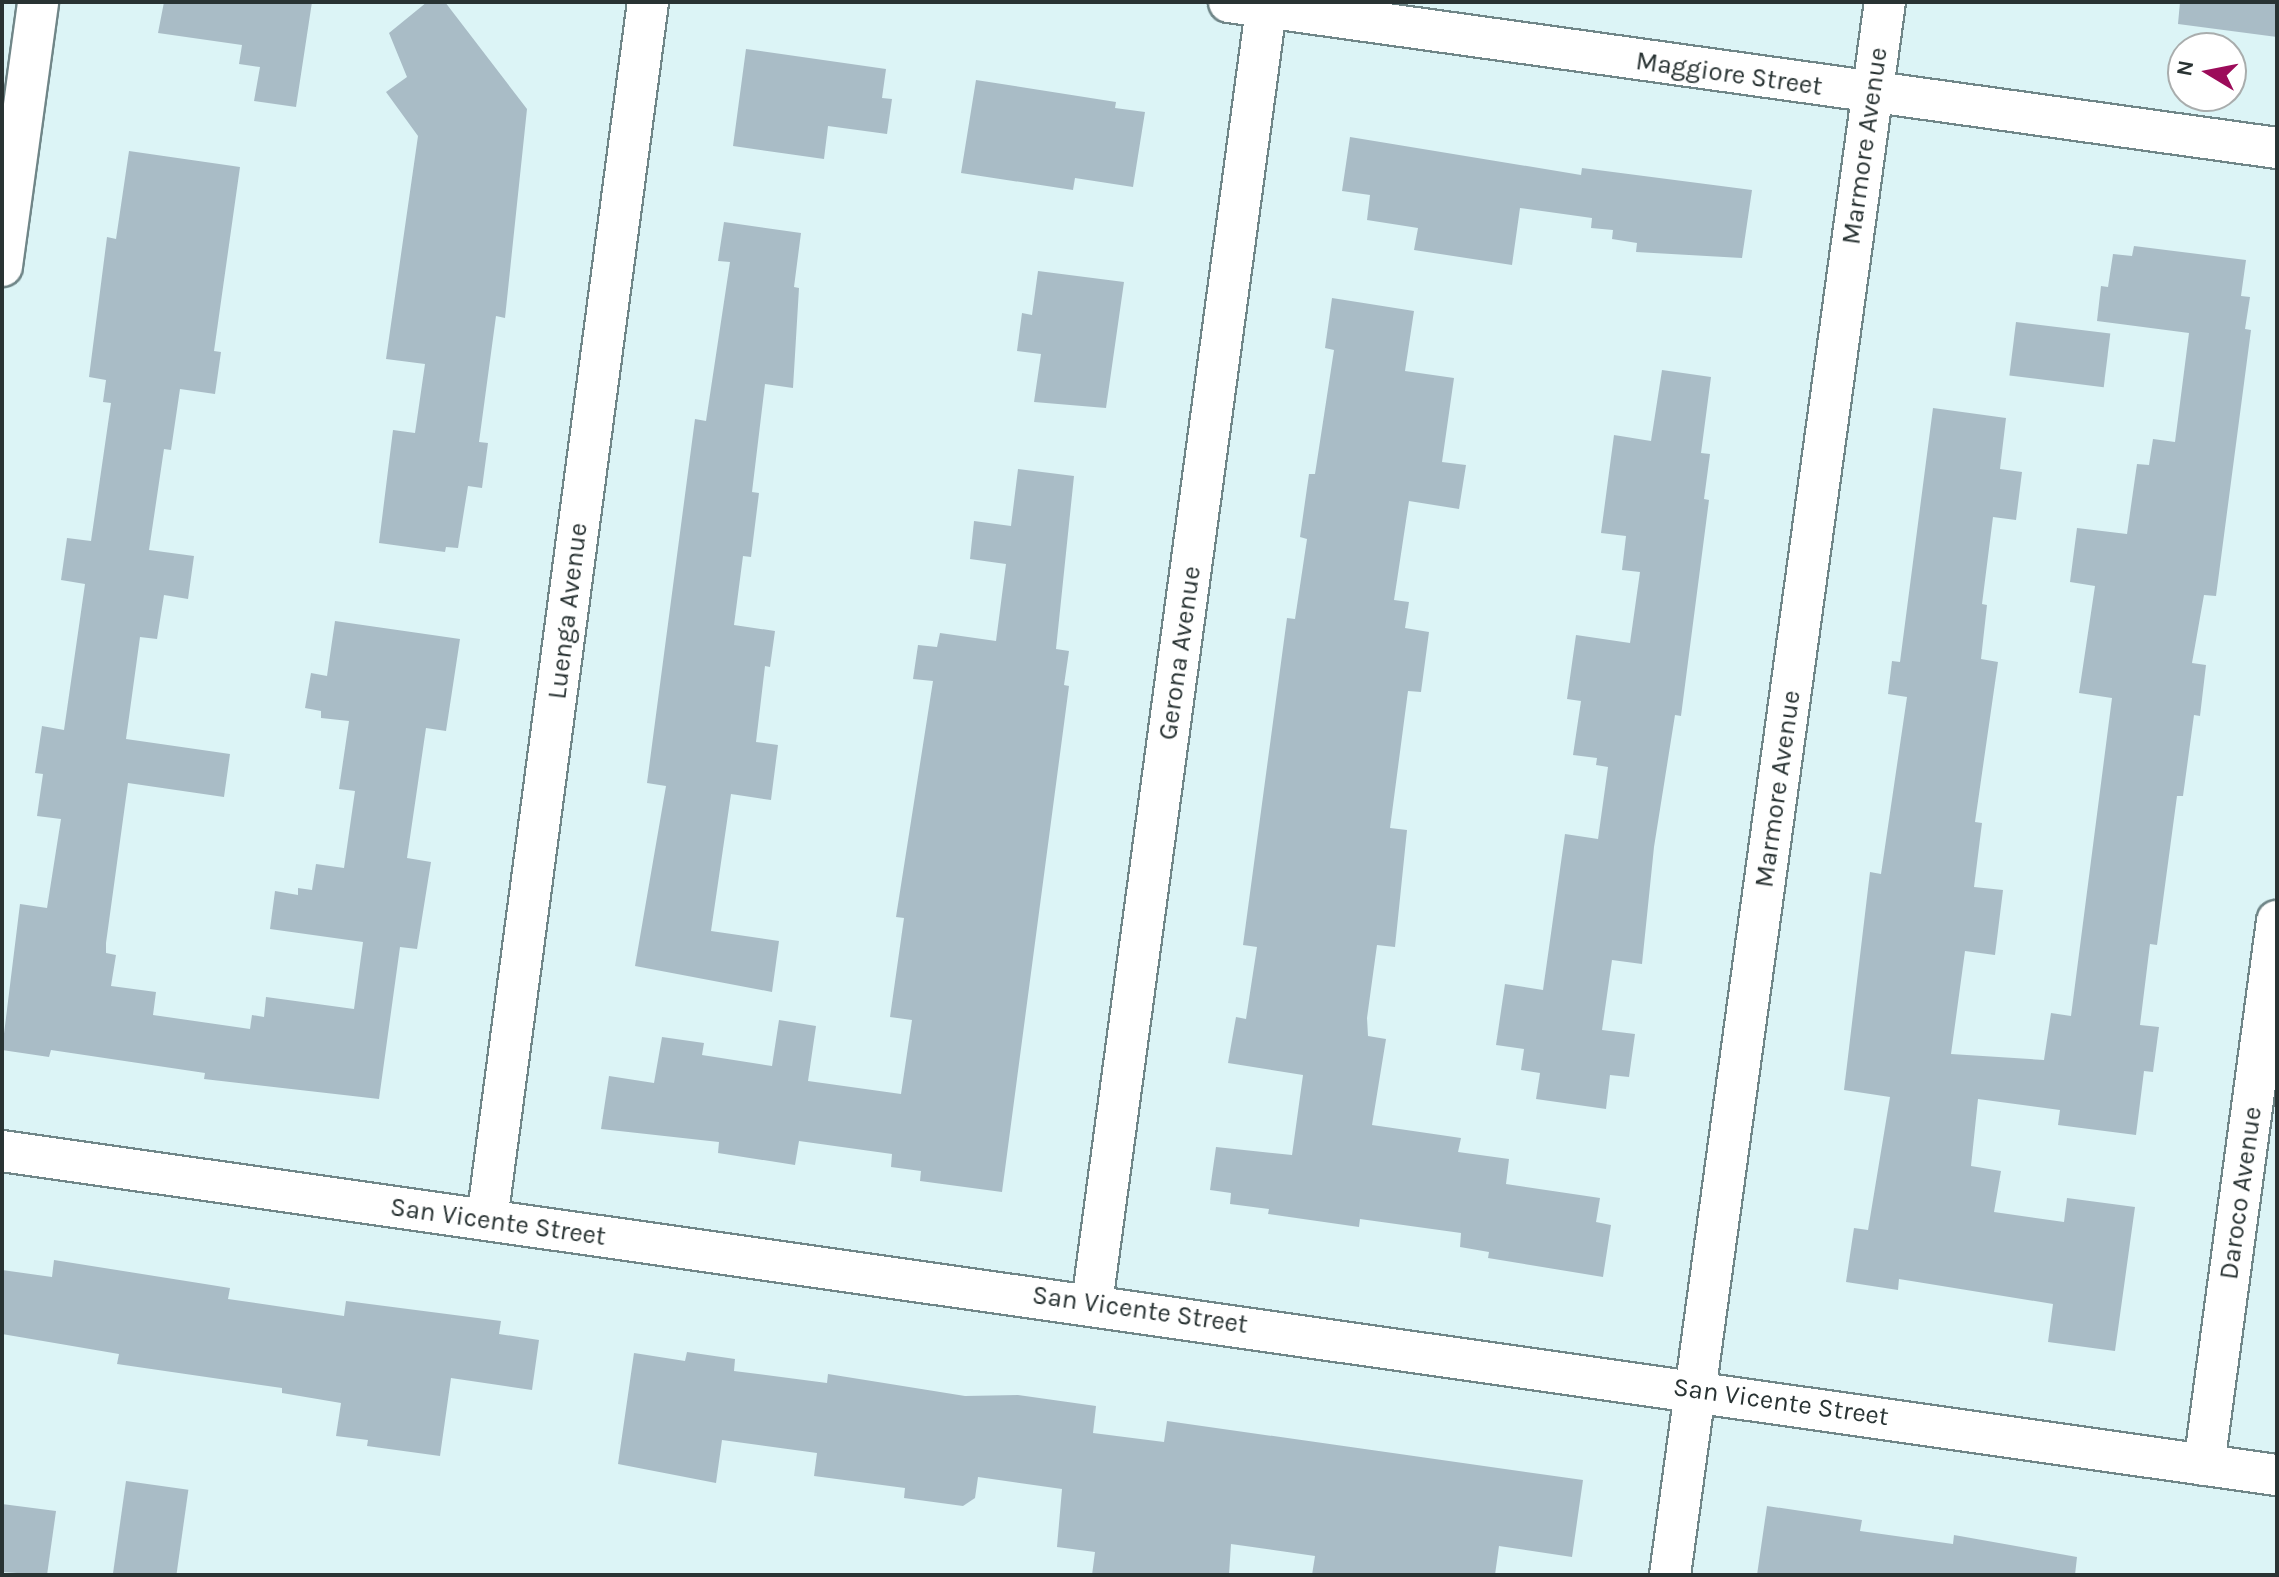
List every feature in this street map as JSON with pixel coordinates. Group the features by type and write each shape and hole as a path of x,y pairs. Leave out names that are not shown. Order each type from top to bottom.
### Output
{"street":[{"path":"2,266 38,2"},
{"name":"Luenga Avenue","path":"487,1220 648,2"},
{"name":"Marmore Avenue","path":"1670,1575 1885,2"},
{"name":"Maggiore Street","path":"1254,4 1872,94 2277,148"},
{"name":"Gerona Avenue","path":"1092,1303 1254,4"},
{"name":"Daroco Avenue","path":"2204,1465 2277,921"},
{"name":"San Vicente Street","path":"2,1151 1696,1389 2277,1475"}],"building":[{"path":"164,2 312,2 296,107 254,101 260,67 239,64 242,45 158,33"},
{"path":"427,2 445,2 527,109 505,318 496,316 479,442 488,443 482,488 468,486 458,548 446,547 445,552 379,543 393,430 415,433 425,364 386,359 418,136 386,92 407,77 389,33"},
{"path":"2180,2 2277,2 2277,37 2178,24"},
{"path":"746,49 886,69 882,98 892,99 887,134 828,126 824,159 733,146"},
{"path":"976,80 1116,102 1115,108 1145,112 1133,187 1075,178 1073,190 961,173"},
{"path":"1350,137 1581,175 1582,168 1752,190 1742,258 1636,252 1637,243 1612,239 1613,230 1591,228 1592,218 1520,208 1512,265 1414,250 1418,228 1367,220 1370,195 1342,191"},
{"path":"129,151 240,167 214,351 221,352 215,394 180,389 171,450 164,449 149,550 194,556 188,599 164,595 157,639 140,637 126,739 230,754 224,797 128,783 106,943 106,953 116,955 111,986 156,992 153,1015 250,1029 252,1015 264,1017 266,997 354,1009 363,942 270,929 275,891 298,895 298,888 312,890 316,864 344,868 355,791 339,789 349,721 321,718 321,711 305,708 311,673 327,676 335,621 460,639 446,731 426,728 407,858 431,862 417,949 400,947 379,1099 204,1079 205,1073 51,1050 49,1057 2,1050 20,904 47,908 61,819 37,816 43,774 35,773 42,726 64,730 85,584 61,580 67,538 91,541 111,403 103,402 106,380 89,377 107,237 116,239"},
{"path":"724,222 801,233 794,287 799,288 793,388 765,384 752,492 759,493 751,557 743,556 734,625 775,631 770,667 765,666 756,742 778,745 771,800 731,794 711,931 779,941 772,992 635,966 666,786 647,783 695,419 706,421 730,262 718,261"},
{"path":"2134,246 2246,260 2241,296 2250,297 2245,329 2251,330 2216,596 2204,595 2192,663 2206,665 2200,716 2194,715 2183,796 2177,796 2157,945 2150,944 2140,1025 2159,1027 2153,1072 2144,1071 2136,1135 2058,1125 2060,1110 1978,1099 1971,1166 2001,1171 1994,1212 2064,1222 2067,1198 2135,1207 2115,1351 2048,1342 2053,1304 1899,1279 1898,1290 1846,1282 1854,1228 1868,1230 1890,1097 1844,1090 1870,872 1881,874 1907,697 1888,694 1892,661 1900,662 1933,408 2006,418 2000,469 2022,472 2016,520 1993,517 1982,604 1987,605 1981,659 1998,662 1975,822 1982,823 1974,887 2003,890 1995,955 1965,951 1951,1054 2044,1060 2051,1013 2071,1016 2112,698 2079,693 2095,586 2070,582 2077,528 2127,534 2137,464 2149,465 2153,439 2175,442 2189,333 2097,321 2101,286 2108,287 2113,254 2132,256"},
{"path":"1038,271 1124,282 1106,408 1034,402 1041,354 1017,351 1022,313 1032,315"},
{"path":"1332,298 1414,311 1405,371 1454,378 1442,462 1466,465 1459,509 1409,501 1394,600 1409,602 1405,628 1429,632 1421,692 1408,691 1390,828 1407,830 1395,947 1377,945 1367,1018 1368,1036 1386,1039 1372,1125 1461,1138 1458,1152 1509,1159 1506,1184 1600,1198 1596,1222 1611,1225 1603,1277 1488,1258 1489,1252 1460,1247 1461,1233 1360,1219 1359,1227 1268,1214 1269,1209 1230,1204 1231,1193 1210,1190 1216,1147 1292,1155 1303,1075 1228,1063 1236,1017 1246,1019 1257,947 1243,945 1287,618 1295,619 1307,539 1300,537 1309,474 1315,474 1334,350 1325,348"},
{"path":"2016,322 2110,334 2104,387 2009,376"},
{"path":"1662,370 1711,377 1701,453 1710,454 1704,499 1709,500 1681,716 1675,715 1654,847 1642,964 1612,960 1602,1030 1635,1034 1629,1077 1610,1075 1606,1109 1536,1099 1540,1073 1521,1070 1524,1049 1496,1045 1505,984 1543,990 1565,834 1598,839 1608,767 1596,765 1597,758 1573,755 1581,701 1567,699 1576,635 1630,643 1640,572 1622,570 1626,536 1601,533 1614,435 1651,441"},
{"path":"1018,469 1074,476 1056,649 1069,651 1064,685 1069,686 1002,1192 920,1181 921,1171 891,1167 892,1154 799,1141 795,1165 718,1153 719,1142 601,1129 609,1076 654,1083 662,1037 704,1043 702,1055 772,1066 779,1020 816,1026 808,1081 901,1094 912,1020 890,1017 904,918 896,917 933,681 913,679 918,645 937,647 940,633 996,641 1006,564 970,559 974,521 1011,526"},
{"path":"54,1260 230,1288 228,1299 344,1316 346,1301 501,1321 499,1334 539,1340 532,1390 451,1378 440,1456 367,1446 368,1440 336,1436 341,1403 282,1393 282,1388 117,1364 119,1354 2,1334 2,1270 52,1277"},
{"path":"687,1352 735,1359 734,1371 827,1383 828,1374 965,1396 1018,1395 1096,1406 1093,1433 1164,1442 1167,1421 1583,1480 1572,1557 1499,1546 1495,1575 1312,1575 1315,1556 1231,1544 1229,1575 1092,1575 1095,1552 1057,1547 1062,1489 978,1477 975,1498 963,1506 904,1498 905,1488 814,1476 817,1453 722,1440 716,1483 618,1464 634,1353 685,1361"},
{"path":"126,1481 188,1490 176,1575 113,1575"},
{"path":"2,1504 56,1511 47,1575 2,1572"},
{"path":"1767,1506 1862,1520 1860,1531 1953,1544 1954,1535 2077,1557 2075,1575 1757,1575"}]}
